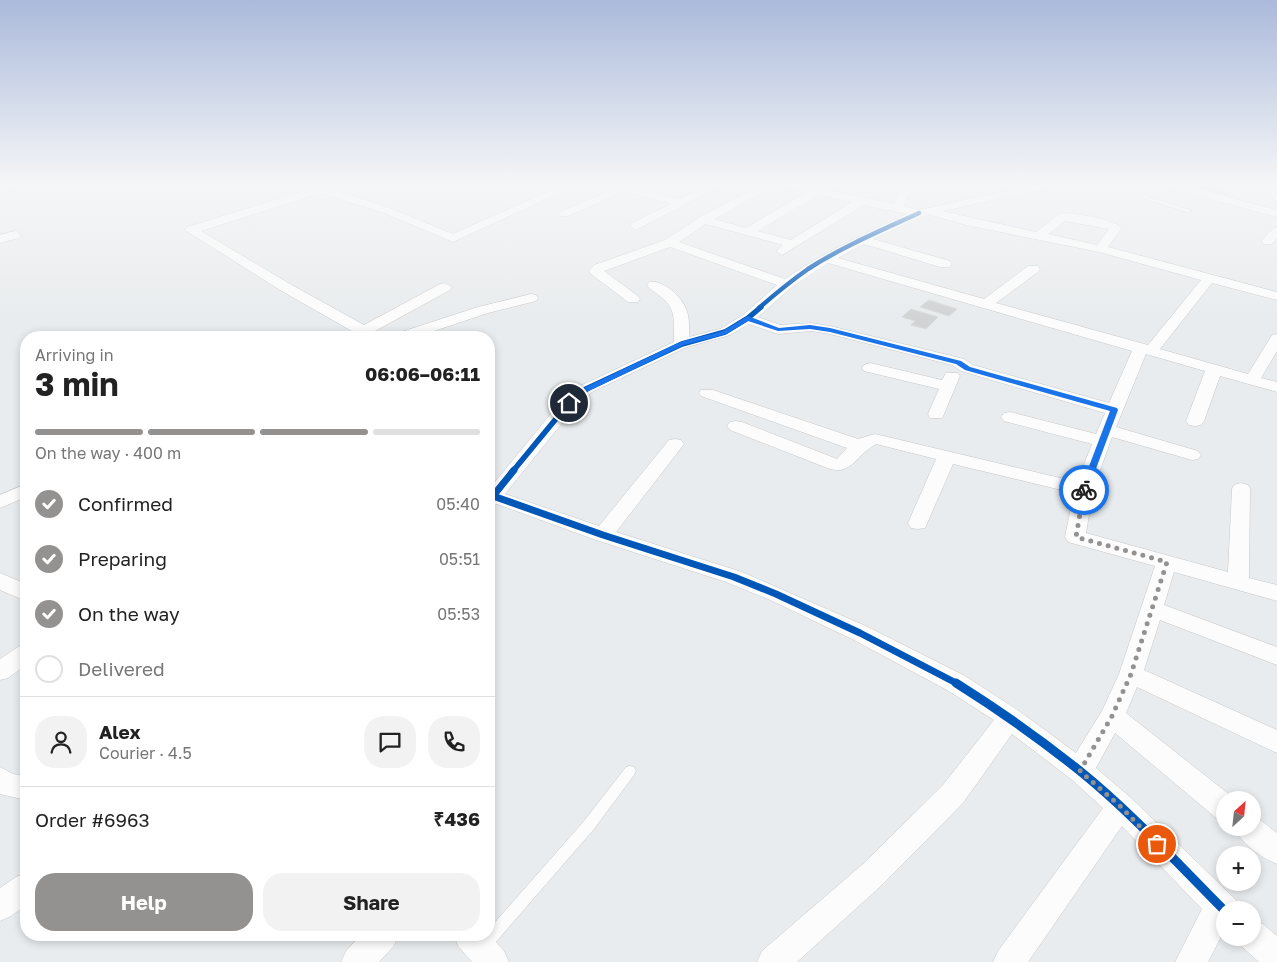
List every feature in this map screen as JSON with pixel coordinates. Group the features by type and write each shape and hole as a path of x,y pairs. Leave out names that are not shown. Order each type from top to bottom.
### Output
{"street":[{"path":"198,228 191,230 285,287 365,331"},
{"path":"429,228 453,238 476,228"},
{"path":"633,299 596,271 599,268 652,252 692,228"},
{"path":"733,228 793,244"},
{"path":"748,232 755,228"},
{"path":"782,251 819,228"},
{"path":"495,494 569,403 586,389 682,344 725,332 748,318 787,284 827,259 889,228"},
{"path":"1002,228 1100,249 1277,296"},
{"path":"1040,235 1049,228"},
{"path":"1100,249 1116,228"},
{"path":"1268,241 1277,231"},
{"path":"0,239 14,235"},
{"path":"863,240 945,264"},
{"path":"669,243 787,284"},
{"path":"827,259 1277,387"},
{"path":"986,304 1033,269"},
{"path":"1210,277 1146,350 1114,410 1084,490 1076,537 1277,593"},
{"path":"654,285 676,300 680,307 682,344"},
{"path":"375,331 445,287"},
{"path":"418,331 483,310 531,298"},
{"path":"748,318 778,330 810,327 830,330 960,358 967,368 1114,410"},
{"path":"1252,380 1277,338"},
{"path":"936,414 960,358"},
{"path":"870,368 948,386"},
{"path":"1195,422 1214,369"},
{"path":"707,393 858,446"},
{"path":"1010,417 1192,455"},
{"path":"736,426 836,465 841,465 858,446 866,441 875,439 1084,490"},
{"path":"604,536 675,444"},
{"path":"918,523 947,456"},
{"path":"1238,581 1241,489"},
{"path":"0,502 20,493"},
{"path":"495,500 734,577 813,610 913,658 956,682 1010,718 1080,771 1120,806 1216,903"},
{"path":"1080,771 1112,716 1131,674 1167,562"},
{"path":"0,580 20,590"},
{"path":"1152,610 1277,656"},
{"path":"0,671 20,657"},
{"path":"1131,674 1277,742"},
{"path":"1112,716 1216,801"},
{"path":"773,962 873,874 953,794 1010,718"},
{"path":"0,779 6,784 20,787"},
{"path":"1009,962 1120,806"},
{"path":"1259,836 1277,851"},
{"path":"0,906 20,891"},
{"path":"1191,962 1216,919"},
{"path":"356,962 377,941"},
{"path":"1261,943 1277,957"}],"lane":[{"path":"495,932 589,825 630,771"}],"building":[{"path":"929,300 957,309 949,316 920,307"},
{"path":"911,309 938,317 926,329 911,325 915,321 902,317"}],"cycle path":[{"path":"495,494 569,403 586,389 682,344 725,332 748,318 787,284 810,268 886,228"},
{"path":"495,497 603,535 734,577 776,594 860,633 956,683 1010,718 1080,771 1120,806 1216,902"}],"way so far":[{"path":"1084,490 1076,537 1167,562 1131,674 1112,716 1080,771 1120,806 1157,844"}],"route":[{"path":"569,403 586,389 611,379 682,344 725,332 748,318 778,330 810,327 830,330 958,362 967,368 1114,410 1084,490"}]}
